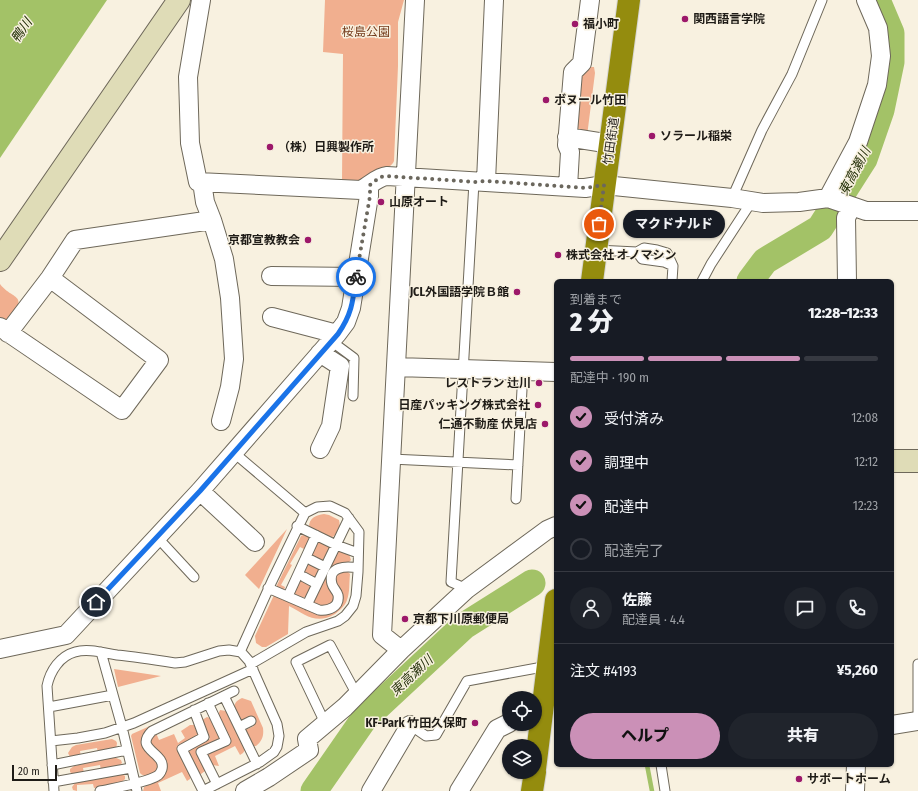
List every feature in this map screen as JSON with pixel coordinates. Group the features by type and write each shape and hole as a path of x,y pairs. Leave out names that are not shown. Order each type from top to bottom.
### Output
{"highway":[{"name":"竹田街道","path":"592,279 629,0"},
{"path":"542,699 554,616"},
{"path":"532,791 534,779"}],"street":[{"path":"0,260 179,0"},
{"path":"201,0 188,77 190,143 198,182 362,190 380,177 387,176 585,188 604,185 732,198 763,203 799,202 828,198 866,211 918,211"},
{"path":"401,650 382,635 415,0"},
{"path":"480,182 494,0"},
{"path":"568,187 570,152 567,145 567,137 573,72 582,63 590,0"},
{"path":"828,198 858,142 877,85 881,56 878,28 866,0"},
{"path":"567,137 611,144"},
{"path":"202,182 205,202 224,259 230,298 234,359 230,387 221,421"},
{"path":"0,649 66,635 200,491 346,322 351,308 370,196 370,185"},
{"path":"847,279 846,218 851,207"},
{"path":"50,278 159,360 122,410 4,330 50,278 75,240 212,220"},
{"path":"271,276 356,276"},
{"path":"272,317 329,343 340,366 331,426 320,449"},
{"path":"396,367 554,372"},
{"path":"894,461 918,461"},
{"path":"200,491 255,542"},
{"path":"245,791 309,750 307,739 345,707 401,650 467,589 547,530 554,527"},
{"path":"894,725 918,721"},
{"path":"371,791 410,725"},
{"path":"459,791 497,728 502,726"},
{"path":"855,791 856,767"}],"lane":[{"path":"732,198 762,130 792,74 822,0"},
{"path":"467,589 451,582 457,462 480,182"},
{"path":"703,279 711,264 752,201"},
{"path":"596,250 637,252 644,248 667,253 673,266 672,279"},
{"path":"329,343 354,358 353,396"},
{"path":"516,499 523,371"},
{"path":"239,457 305,513"},
{"path":"391,459 518,465"},
{"path":"51,741 78,738 105,732 137,722 252,666 306,632 332,623 345,616 355,601 359,532 346,514 330,506 317,506 305,513 297,526 268,588 240,652"},
{"path":"307,605 349,518"},
{"path":"297,526 336,545 358,553"},
{"path":"288,596 316,535"},
{"path":"157,537 194,577"},
{"path":"311,560 325,567"},
{"path":"268,588 320,610 332,609 338,600 332,582 332,576 335,570 345,566 358,568"},
{"path":"304,577 317,584"},
{"path":"325,723 296,662 330,645 357,695"},
{"path":"131,768 54,787 47,686 51,673 60,661 74,652 80,651 101,652 175,663 185,662 219,651 240,652 252,666 277,724 279,736 277,747 274,752 257,764 203,791 182,749 204,737 194,710"},
{"path":"101,652 122,727 136,787"},
{"path":"918,664 918,721"},
{"path":"410,725 426,736 436,735 467,682 548,666"},
{"path":"100,791 136,787 156,777 160,774 162,762 160,758 150,751 147,746 146,740 148,735 152,731 234,691"},
{"path":"49,707 113,695"},
{"path":"224,696 257,764"},
{"path":"208,703 226,741 201,752 217,784"},
{"path":"239,727 251,721"},
{"path":"52,765 127,750"},
{"path":"661,767 664,791"}],"green space":[{"name":"桜島公園","path":"325,0 404,0 398,22 398,66 394,161 391,165 374,176 354,181 342,181 343,54 323,52"},
{"path":"588,67 594,67 595,73 587,136 576,132 580,74"},
{"path":"0,284 17,298 18,305 16,311 10,319 0,321"},
{"path":"324,514 339,520 340,525 338,530 331,538 309,527 312,519 318,515"},
{"path":"287,529 259,589 245,575"},
{"path":"301,536 311,537 311,540 304,549 300,547 290,564 292,565 281,585 285,587 284,590 281,590 277,588 277,585"},
{"path":"319,540 329,545 329,550 322,561 316,577 310,583 311,586 306,597 301,598 295,595 294,588"},
{"path":"339,550 349,554 351,560 349,562 336,565 328,577 327,585 333,595 334,601 327,607 316,606 313,602 334,555"},
{"path":"346,570 350,574 348,597 342,608 335,614 322,619 311,618 289,606 288,634 266,647 262,647 256,643 255,636 274,595 334,612 335,577 338,573"},
{"path":"114,669 161,676 118,687"},
{"path":"242,698 251,701 263,728 262,738 256,746 253,746 243,731 254,726 251,718 239,721 234,708 236,702"},
{"path":"220,710 226,711 245,750 240,755 235,746 215,756 219,766 212,765 207,754 230,743 218,715"},
{"path":"207,717 210,718 220,737 219,740 197,752 205,768 205,771 201,774 198,773 187,752 188,749 210,739 202,723 202,720"},
{"path":"190,725 195,725 199,734 198,736 178,745 177,749 190,779 187,781 182,772 158,783 161,791 143,791 144,787 162,778 166,772 163,756 153,748 149,741 156,733 159,740 174,734 178,743 185,738 181,731"},
{"path":"150,726 143,737 143,746 149,755 159,763 157,771 146,776 140,773 131,736 132,734"},
{"path":"112,739 117,743 116,750 98,753 97,748 80,751 81,757 70,757 68,753 72,747 76,745"},
{"path":"114,757 121,760 122,763 118,767 101,770 100,765 83,768 84,773 74,775 70,772 70,769 74,766"},
{"path":"122,774 125,776 125,779 121,783 94,788 93,784 77,785 77,791 73,790 72,787 75,783"}],"water":[{"name":"鴨川","path":"0,0 107,0 0,158"}],"waterway":[{"name":"東高瀬川","path":"752,279 765,261 820,228 864,159 881,110 891,62 891,33 877,0"},
{"name":"東高瀬川","path":"314,791 364,719 464,626 532,583"},
{"path":"647,767 652,791"}],"way so far":[{"path":"356,277 370,196 370,185 380,177 387,176 474,182 486,181 585,188 604,185 599,224"}],"place":[{"name":"関西語言学院","path":"685,19"},
{"name":"福小町","path":"575,24"},
{"name":"ボヌール竹田","path":"546,100"},
{"name":"ソラール稲栄","path":"652,136"},
{"name":"（株）日興製作所","path":"270,147"},
{"name":"山原オート","path":"381,202"},
{"name":"マクドナルド","path":"599,224"},
{"name":"京都宣教教会","path":"308,240"},
{"name":"株式会社 オノマシン","path":"558,255"},
{"name":"JCL外国語学院Ｂ館","path":"517,292"},
{"name":"レストラン 辻川","path":"539,383"},
{"name":"日産パッキング株式会社","path":"538,405"},
{"name":"仁通不動産 伏見店","path":"545,424"},
{"name":"京都下川原郵便局","path":"405,619"},
{"name":"KF-Park 竹田久保町","path":"475,723"},
{"name":"サポートホーム","path":"799,779"}],"route":[{"path":"96,602 200,491 338,334 346,322 351,308 356,277"}]}
